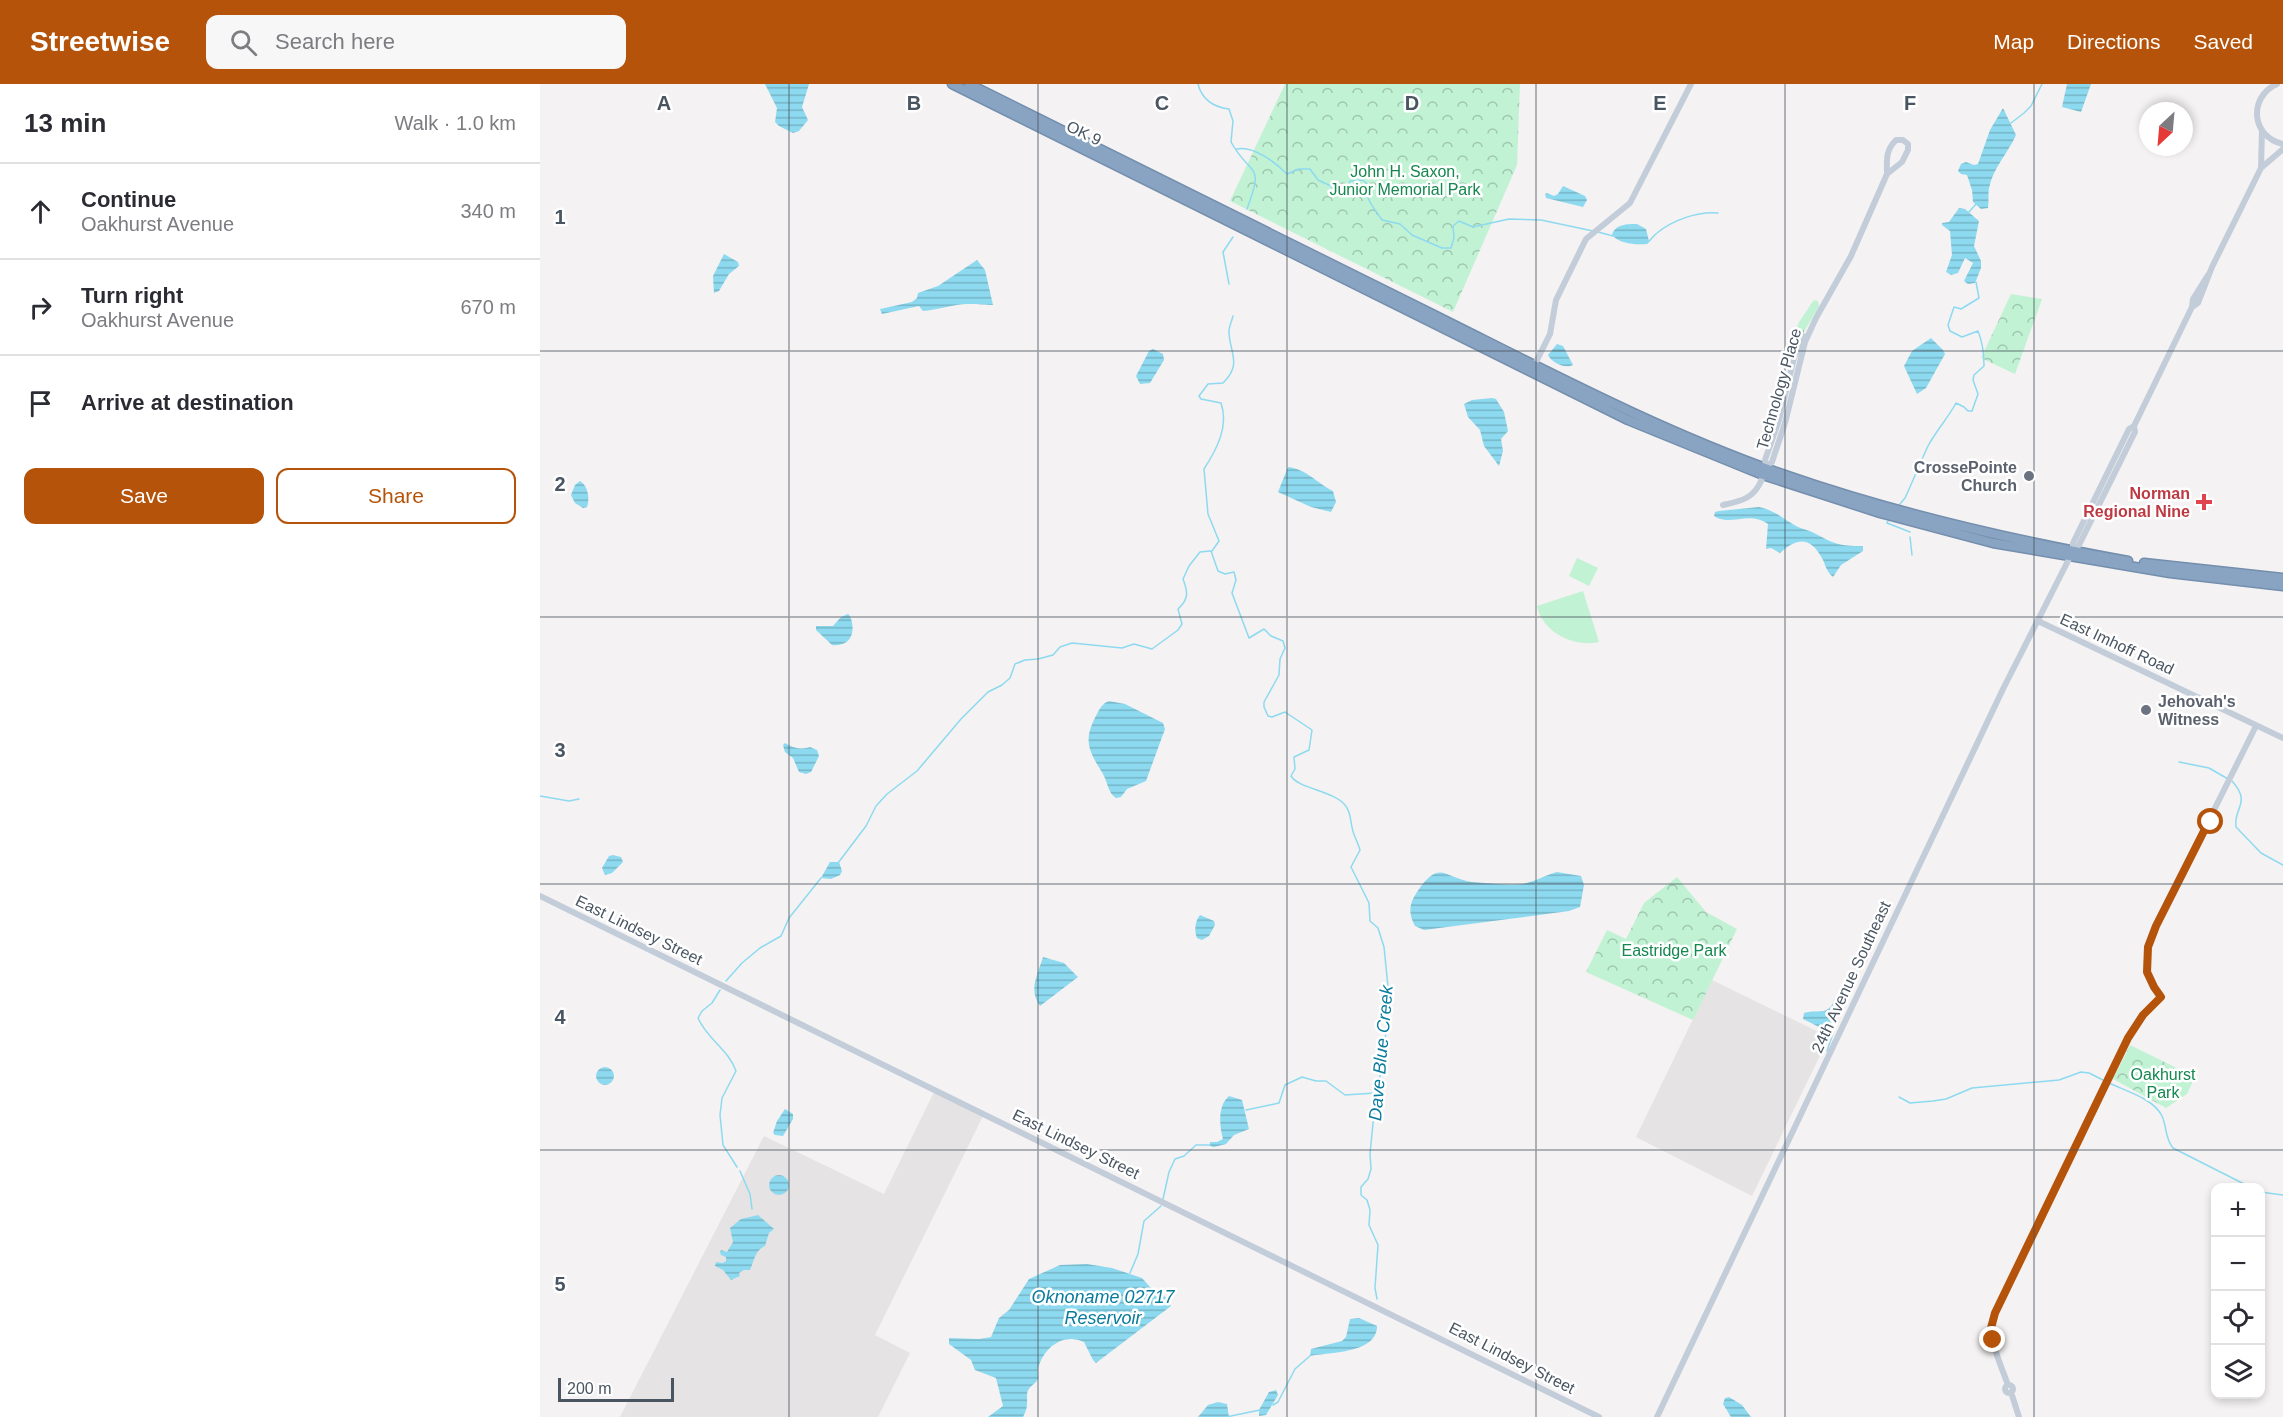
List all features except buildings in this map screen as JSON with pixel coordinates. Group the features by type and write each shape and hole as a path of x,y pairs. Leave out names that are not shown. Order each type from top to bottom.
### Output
{"highway":[{"name":"OK 9","path":"952,84 1204,205 1533,368 1765,470 1904,512 2072,553 2192,576 2283,586"},
{"name":"OK 9","path":"969,84 1204,205"},
{"name":"OK 9","path":"2072,553 2139,563 2283,578"}],"street":[{"path":"1533,368 1550,334 1556,300 1586,239 1623,210 1633,199 1691,84"},
{"name":"24th Avenue Southeast","path":"2261,168 2262,130 2256,115 2258,104 2265,92 2277,84"},
{"path":"2262,130 2272,140 2283,144"},
{"name":"Technology Place","path":"1723,505 1739,502 1749,497 1759,486 1765,470 1772,462 1785,423 1802,350 1816,318 1851,256 1887,174 1902,162 1907,153 1908,144 1903,140 1896,140 1890,147 1886,160 1887,174"},
{"name":"24th Avenue Southeast","path":"1657,1417 2038,621 2135,432 2134,426 2192,307 2193,300 2208,275 2261,168 2283,149"},
{"name":"East Imhoff Road","path":"2038,621 2283,738"},
{"path":"2019,1417 2011,1392 2006,1390 2008,1385 1993,1340 1991,1328 1993,1318 2135,1024 2161,997 2147,972 2148,947 2156,926 2256,726"},
{"name":"East Lindsey Street","path":"540,896 1599,1417"}],"shaded area":[{"path":"1712,980 1829,1037 1752,1196 1636,1137"},
{"path":"935,1090 984,1114 875,1335 910,1353 878,1417 620,1417 764,1136 884,1194"}],"green space":[{"name":"John H. Saxon, Junior Memorial Park","path":"1285,84 1520,84 1517,165 1453,312 1230,201"},
{"path":"2011,294 2042,299 2015,374 1981,358"},
{"path":"1814,300 1818,301 1819,306 1801,337 1793,338 1799,322"},
{"path":"1577,558 1598,568 1589,586 1569,576"},
{"path":"1583,591 1599,642 1579,643 1560,636 1545,623 1537,606"},
{"name":"Eastridge Park","path":"1677,877 1706,912 1737,929 1693,1020 1586,972 1607,930 1626,939 1644,903"},
{"name":"Oakhurst Park","path":"2130,1045 2195,1077 2187,1094 2166,1108 2113,1079"}],"water":[{"path":"765,84 809,84 802,107 808,120 799,131 793,133 775,122 777,108"},
{"path":"2067,84 2091,84 2081,112 2062,107"},
{"path":"2003,108 2016,135 1991,181 1988,208 1981,209 1973,202 1967,175 1958,171 1961,164 1966,162 1978,164 1990,130"},
{"path":"1563,186 1585,196 1587,200 1583,207 1546,198 1545,194 1554,196"},
{"path":"1959,208 1965,209 1979,221 1974,246 1981,261 1981,268 1975,283 1968,284 1964,281 1973,263 1965,258 1958,273 1951,275 1946,272 1952,255 1950,231 1942,223 1949,222"},
{"path":"1637,224 1646,229 1649,241 1647,244 1628,243 1612,235 1619,227"},
{"path":"724,254 738,262 739,266 729,274 719,291 714,293 713,276"},
{"path":"977,260 985,270 993,305 965,304 923,311 919,306 882,314 880,309 912,302 917,298 918,293 938,286"},
{"path":"1931,338 1945,354 1926,388 1917,394 1904,366 1912,351"},
{"path":"1557,344 1563,346 1573,365 1563,366 1550,358 1548,355"},
{"path":"1153,349 1163,354 1164,360 1150,383 1140,384 1136,376 1149,351"},
{"path":"1496,399 1504,412 1508,431 1501,439 1503,451 1499,466 1484,446 1480,430 1468,417 1464,404 1472,400"},
{"path":"1288,467 1306,473 1333,491 1336,502 1331,512 1311,507 1278,492"},
{"path":"580,481 587,489 588,496 587,507 583,508 575,503 571,495 575,485"},
{"path":"1759,507 1774,512 1796,526 1832,542 1863,546 1863,551 1841,565 1833,577 1818,552 1809,543 1803,541 1792,544 1780,553 1771,548 1766,549 1768,524 1761,520 1747,518 1727,520 1714,516 1715,512 1719,511"},
{"path":"848,614 853,627 851,637 844,643 832,645 816,630 816,626 833,626 841,617"},
{"path":"1109,701 1125,704 1163,723 1165,729 1146,781 1127,789 1121,797 1116,798 1110,791 1089,746 1092,723 1103,704"},
{"path":"785,743 797,748 810,747 817,750 819,756 811,772 806,774 799,772 793,758 785,752 783,745"},
{"path":"609,856 621,857 623,862 612,873 605,875 602,868"},
{"path":"830,862 839,862 842,871 840,875 831,879 821,878"},
{"path":"1557,872 1581,876 1584,885 1580,907 1569,911 1424,930 1415,926 1411,917 1410,909 1414,896 1431,876 1437,873 1472,882 1510,885 1527,883"},
{"path":"1200,915 1214,921 1215,925 1209,936 1202,940 1197,938 1196,932 1196,923"},
{"path":"1043,957 1064,963 1078,977 1040,1006 1036,1000 1034,988"},
{"path":"1836,997 1839,998 1829,1026 1819,1027 1803,1019 1804,1013 1828,1009"},
{"path":"605,1067 611,1070 614,1076 611,1082 605,1085 599,1082 596,1076 599,1070"},
{"path":"1229,1096 1242,1100 1249,1129 1234,1135 1226,1144 1210,1146 1210,1142 1223,1139 1220,1116 1225,1100"},
{"path":"785,1109 793,1114 793,1119 783,1136 775,1135 773,1133 777,1121"},
{"path":"779,1175 786,1178 789,1185 786,1192 779,1195 772,1192 769,1185 772,1178"},
{"path":"758,1215 774,1229 769,1233 765,1246 757,1253 750,1270 744,1270 739,1273 740,1276 731,1280 723,1270 715,1266 716,1262 726,1261 726,1257 720,1252 721,1250 727,1252 733,1242 730,1228 741,1219"},
{"name":"Oknoname 02717 Reservoir","path":"1087,1264 1112,1268 1142,1278 1150,1287 1167,1298 1171,1306 1096,1363 1084,1342 1069,1339 1055,1344 1041,1361 1038,1379 1027,1394 1023,1417 988,1417 1003,1406 996,1378 975,1370 971,1360 949,1344 949,1338 991,1337 999,1318 1009,1310 1029,1279 1060,1265"},
{"path":"1359,1318 1377,1326 1375,1335 1369,1342 1351,1350 1310,1356 1311,1349 1342,1341 1346,1337 1350,1319"},
{"path":"1276,1390 1278,1395 1266,1415 1259,1416 1259,1410 1269,1392"},
{"path":"1729,1397 1742,1405 1751,1417 1731,1417 1723,1404 1725,1398"},
{"path":"1218,1402 1227,1404 1229,1417 1198,1417 1208,1405"}],"waterway":[{"name":"Dave Blue Creek","path":"1198,84 1202,94 1209,102 1229,109 1233,121 1231,142 1255,176 1247,209"},
{"path":"2011,123 2031,106 2042,84"},
{"path":"1237,149 1243,148 1257,152 1271,160 1287,174 1299,169 1310,169 1318,180 1331,186 1335,193 1340,195 1344,194 1350,181 1363,180 1367,184 1368,198 1382,220 1400,224 1412,235 1442,248 1451,248 1454,238 1453,226 1459,221 1473,227 1509,219 1541,220 1593,231"},
{"path":"1968,213 1977,203"},
{"path":"1647,243 1663,228 1678,220 1702,213 1718,213"},
{"path":"1598,232 1613,236"},
{"name":"Dave Blue Creek","path":"1229,284 1223,252 1233,237"},
{"path":"1900,504 1905,498 1928,446 1956,403 1972,411 1978,394 1973,380 1974,375 1984,366 1983,348 1978,331 1962,337 1950,331 1948,325 1954,307 1961,309 1979,298 1976,282"},
{"name":"Dave Blue Creek","path":"1212,551 1219,541 1208,514 1204,469 1220,437 1224,420 1221,403 1201,399 1199,396 1208,384 1223,383 1232,370 1234,358 1229,327 1233,316"},
{"path":"1888,521 1887,523 1910,532"},
{"path":"1910,537 1912,555"},
{"path":"838,863 866,826 876,806 887,794 917,771 961,719 988,692 1010,678 1015,664 1053,655 1060,647 1072,643 1122,648 1134,644 1152,649 1178,630 1182,624 1178,609 1186,595 1183,579 1189,566 1200,552 1210,551"},
{"name":"Dave Blue Creek","path":"1211,551 1218,571 1225,574 1234,572 1236,580 1232,593 1249,638 1264,629 1271,636 1283,641 1285,648 1280,659 1279,675 1264,702 1264,707 1268,716 1272,717 1285,712 1312,730 1309,750 1294,757 1295,769 1291,776 1301,784 1332,796 1347,808 1360,850 1351,867 1369,903 1370,921 1378,928 1384,947 1389,997 1383,1063 1376,1093 1370,1154 1371,1169 1368,1179 1361,1187 1361,1195 1367,1200 1370,1210 1369,1225 1378,1245 1375,1288 1377,1299"},
{"path":"2179,762 2209,768 2228,779"},
{"path":"2232,781 2241,795 2236,827 2261,853 2283,865"},
{"path":"540,796 569,801 579,799"},
{"path":"726,981 760,948 781,936 789,918 821,878"},
{"path":"720,990 698,1018 736,1071 722,1098 720,1115 723,1145 737,1167"},
{"path":"1831,1023 1833,1028"},
{"path":"1827,1051 1833,1033"},
{"path":"1899,1097 1910,1103 1933,1101 1946,1099 1972,1088 2059,1080 2081,1072 2089,1073 2105,1081"},
{"path":"1246,1110 1279,1103 1285,1085 1302,1077 1326,1081 1345,1095 1375,1093"},
{"path":"2109,1083 2139,1096 2158,1110 2164,1120 2173,1148 2242,1183"},
{"path":"1163,1199 1169,1172 1175,1159 1184,1156 1196,1145 1210,1145"},
{"path":"740,1171 750,1194 752,1209"},
{"path":"2265,1193 2283,1195"},
{"path":"1130,1273 1138,1254 1144,1221 1161,1206"},
{"name":"Dave Blue Creek","path":"1273,1405 1278,1402 1295,1369 1311,1355"},
{"name":"Dave Blue Creek","path":"1226,1417 1260,1410"}],"place":[{"name":"CrossePointe Church","path":"2029,476"},
{"name":"Norman Regional Nine","path":"2204,502"},
{"name":"Jehovah's Witness","path":"2146,710"}],"route":[{"path":"1993,1340 1991,1328 1995,1313 2128,1038 2135,1024 2161,997 2147,972 2148,947 2192,852 2211,822"}]}
